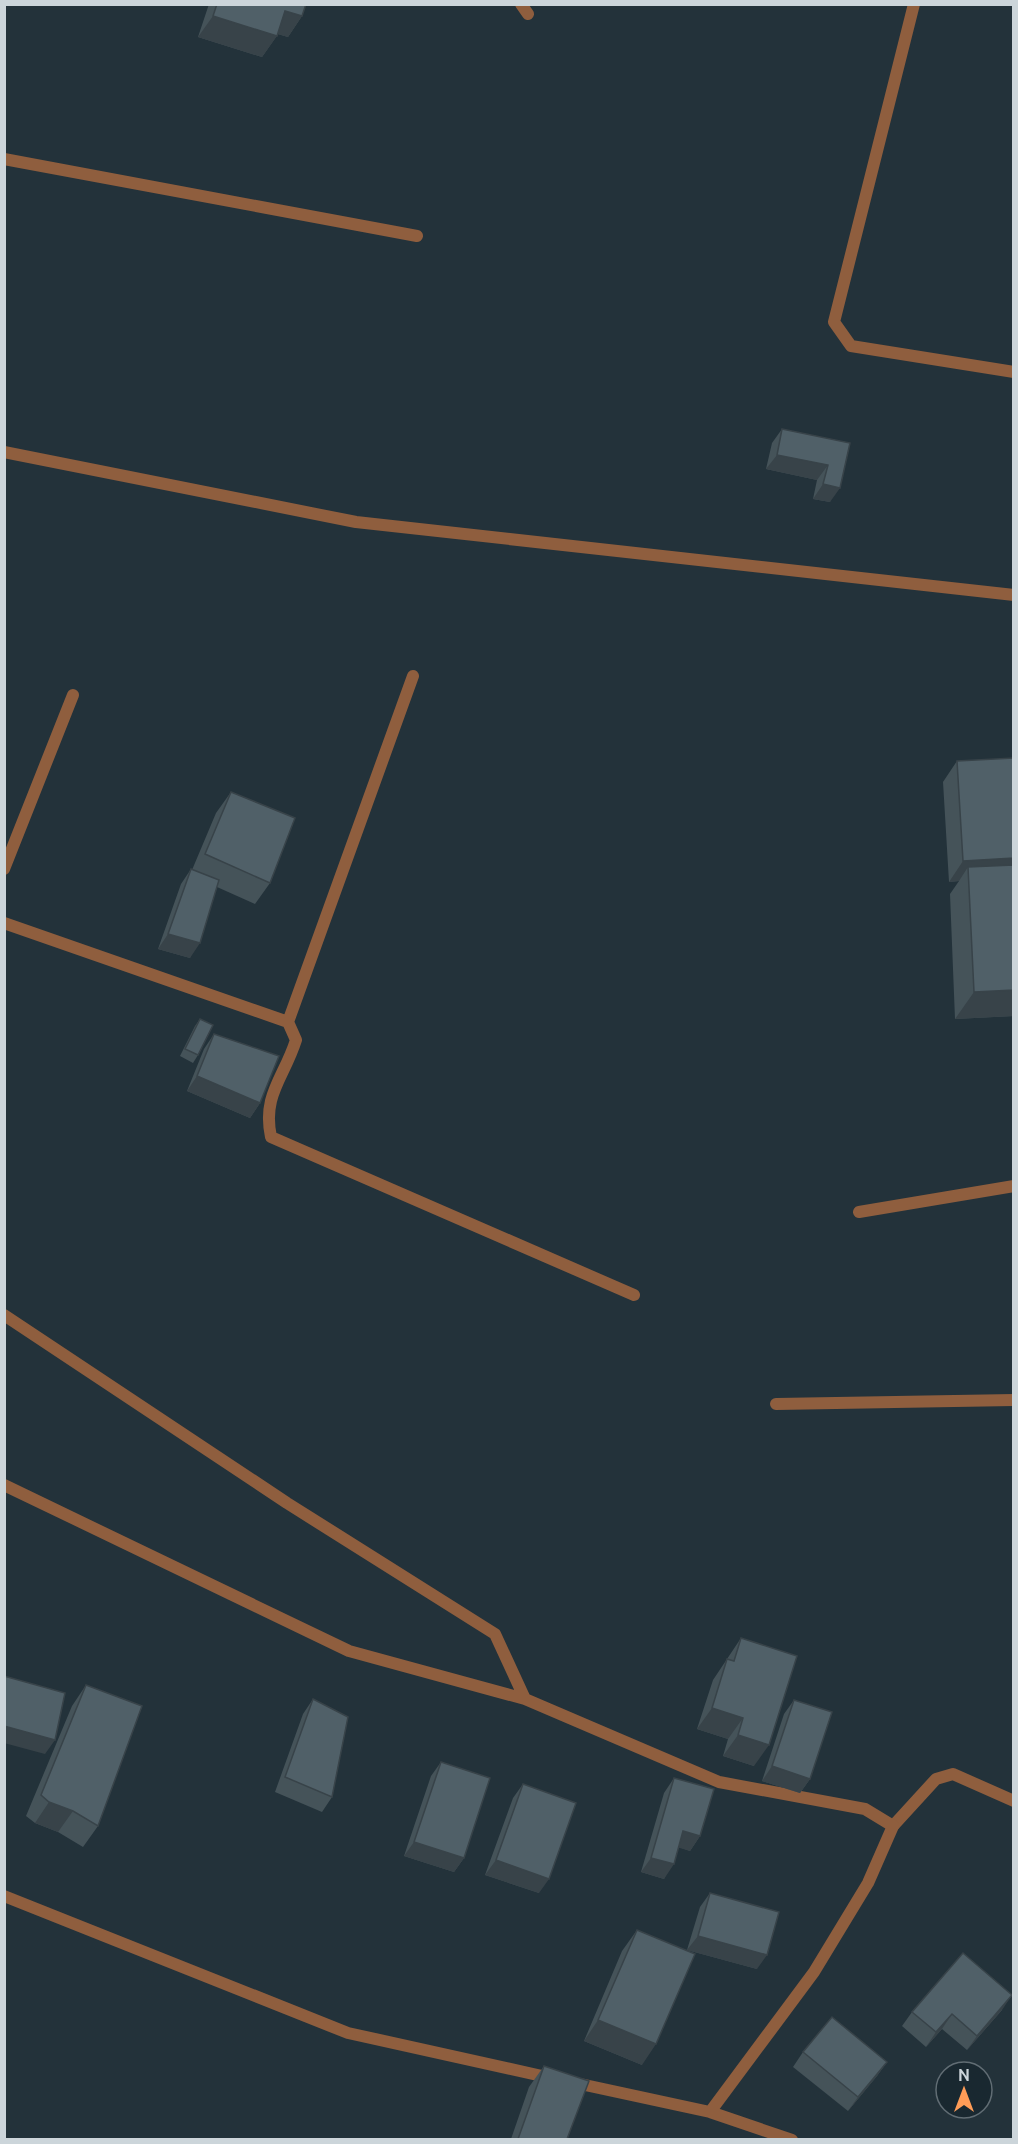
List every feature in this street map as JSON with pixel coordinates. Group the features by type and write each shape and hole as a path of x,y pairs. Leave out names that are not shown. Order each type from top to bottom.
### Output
{"street":[{"path":"914,4 834,322 851,346 1014,372"},
{"path":"4,159 417,236"},
{"path":"4,452 356,522 1014,596"},
{"path":"413,676 288,1022 296,1040 272,1095 267,1116 271,1137 634,1294"},
{"path":"4,869 73,695"},
{"path":"4,923 288,1022"},
{"path":"859,1212 1014,1186"},
{"path":"4,1315 287,1503 495,1634 525,1699"},
{"path":"776,1404 1014,1400"},
{"path":"4,1485 349,1651 525,1699 719,1782 865,1809 893,1826"},
{"path":"711,2112 814,1972 868,1883 893,1826 936,1779 943,1774 953,1774 1014,1801"},
{"path":"4,1896 348,2033 711,2112 792,2139"}],"building":[{"path":"217,4 306,4 302,16 285,11 277,36 213,16"},
{"path":"782,429 850,443 840,488 823,484 828,465 777,455"},
{"path":"1014,758 1014,858 963,861 957,761"},
{"path":"231,792 295,818 270,883 205,854"},
{"path":"1014,865 1014,990 974,992 968,867"},
{"path":"191,869 219,880 200,943 168,934"},
{"path":"200,1019 213,1025 198,1055 185,1049"},
{"path":"214,1034 279,1056 260,1103 197,1076"},
{"path":"741,1638 797,1656 769,1745 738,1735 743,1718 712,1708 727,1659 734,1661"},
{"path":"4,1676 65,1693 55,1740 4,1726"},
{"path":"86,1685 142,1706 98,1826 73,1811 49,1802 41,1795"},
{"path":"313,1699 348,1717 332,1797 285,1777"},
{"path":"794,1700 832,1712 810,1779 772,1766"},
{"path":"441,1762 490,1778 464,1858 414,1842"},
{"path":"674,1778 714,1789 700,1836 683,1831 674,1864 651,1858"},
{"path":"523,1784 576,1803 549,1879 496,1860"},
{"path":"710,1893 779,1912 767,1955 698,1936"},
{"path":"637,1930 695,1954 656,2044 598,2020"},
{"path":"963,1953 1012,1995 977,2036 952,2014 936,2032 912,2012"},
{"path":"832,2017 887,2062 858,2097 803,2052"},
{"path":"544,2066 589,2081 567,2139 518,2139"}]}
